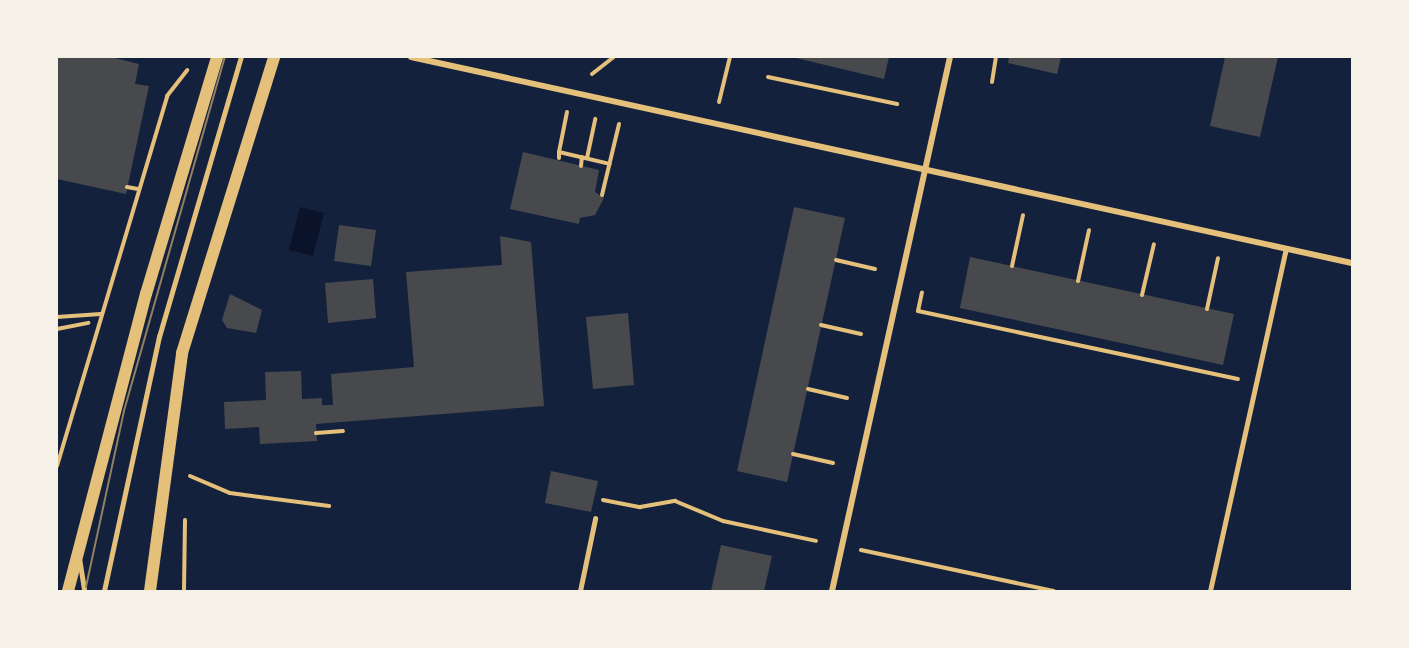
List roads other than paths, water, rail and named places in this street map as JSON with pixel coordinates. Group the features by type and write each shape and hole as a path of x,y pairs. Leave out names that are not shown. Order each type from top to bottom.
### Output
{"main road":[{"path":"68,591 146,294 217,57"},
{"path":"150,591 182,353 274,57"}],"street":[{"path":"411,57 1352,264"},
{"path":"832,591 951,57"}],"lane":[{"path":"104,591 159,337 241,57"},
{"path":"1210,591 1286,249"},
{"path":"580,591 595,519"},
{"path":"78,553 85,591"}],"water":[{"path":"300,207 324,213 313,256 289,250"}],"tram line":[{"path":"86,587 124,411 225,57"}]}
